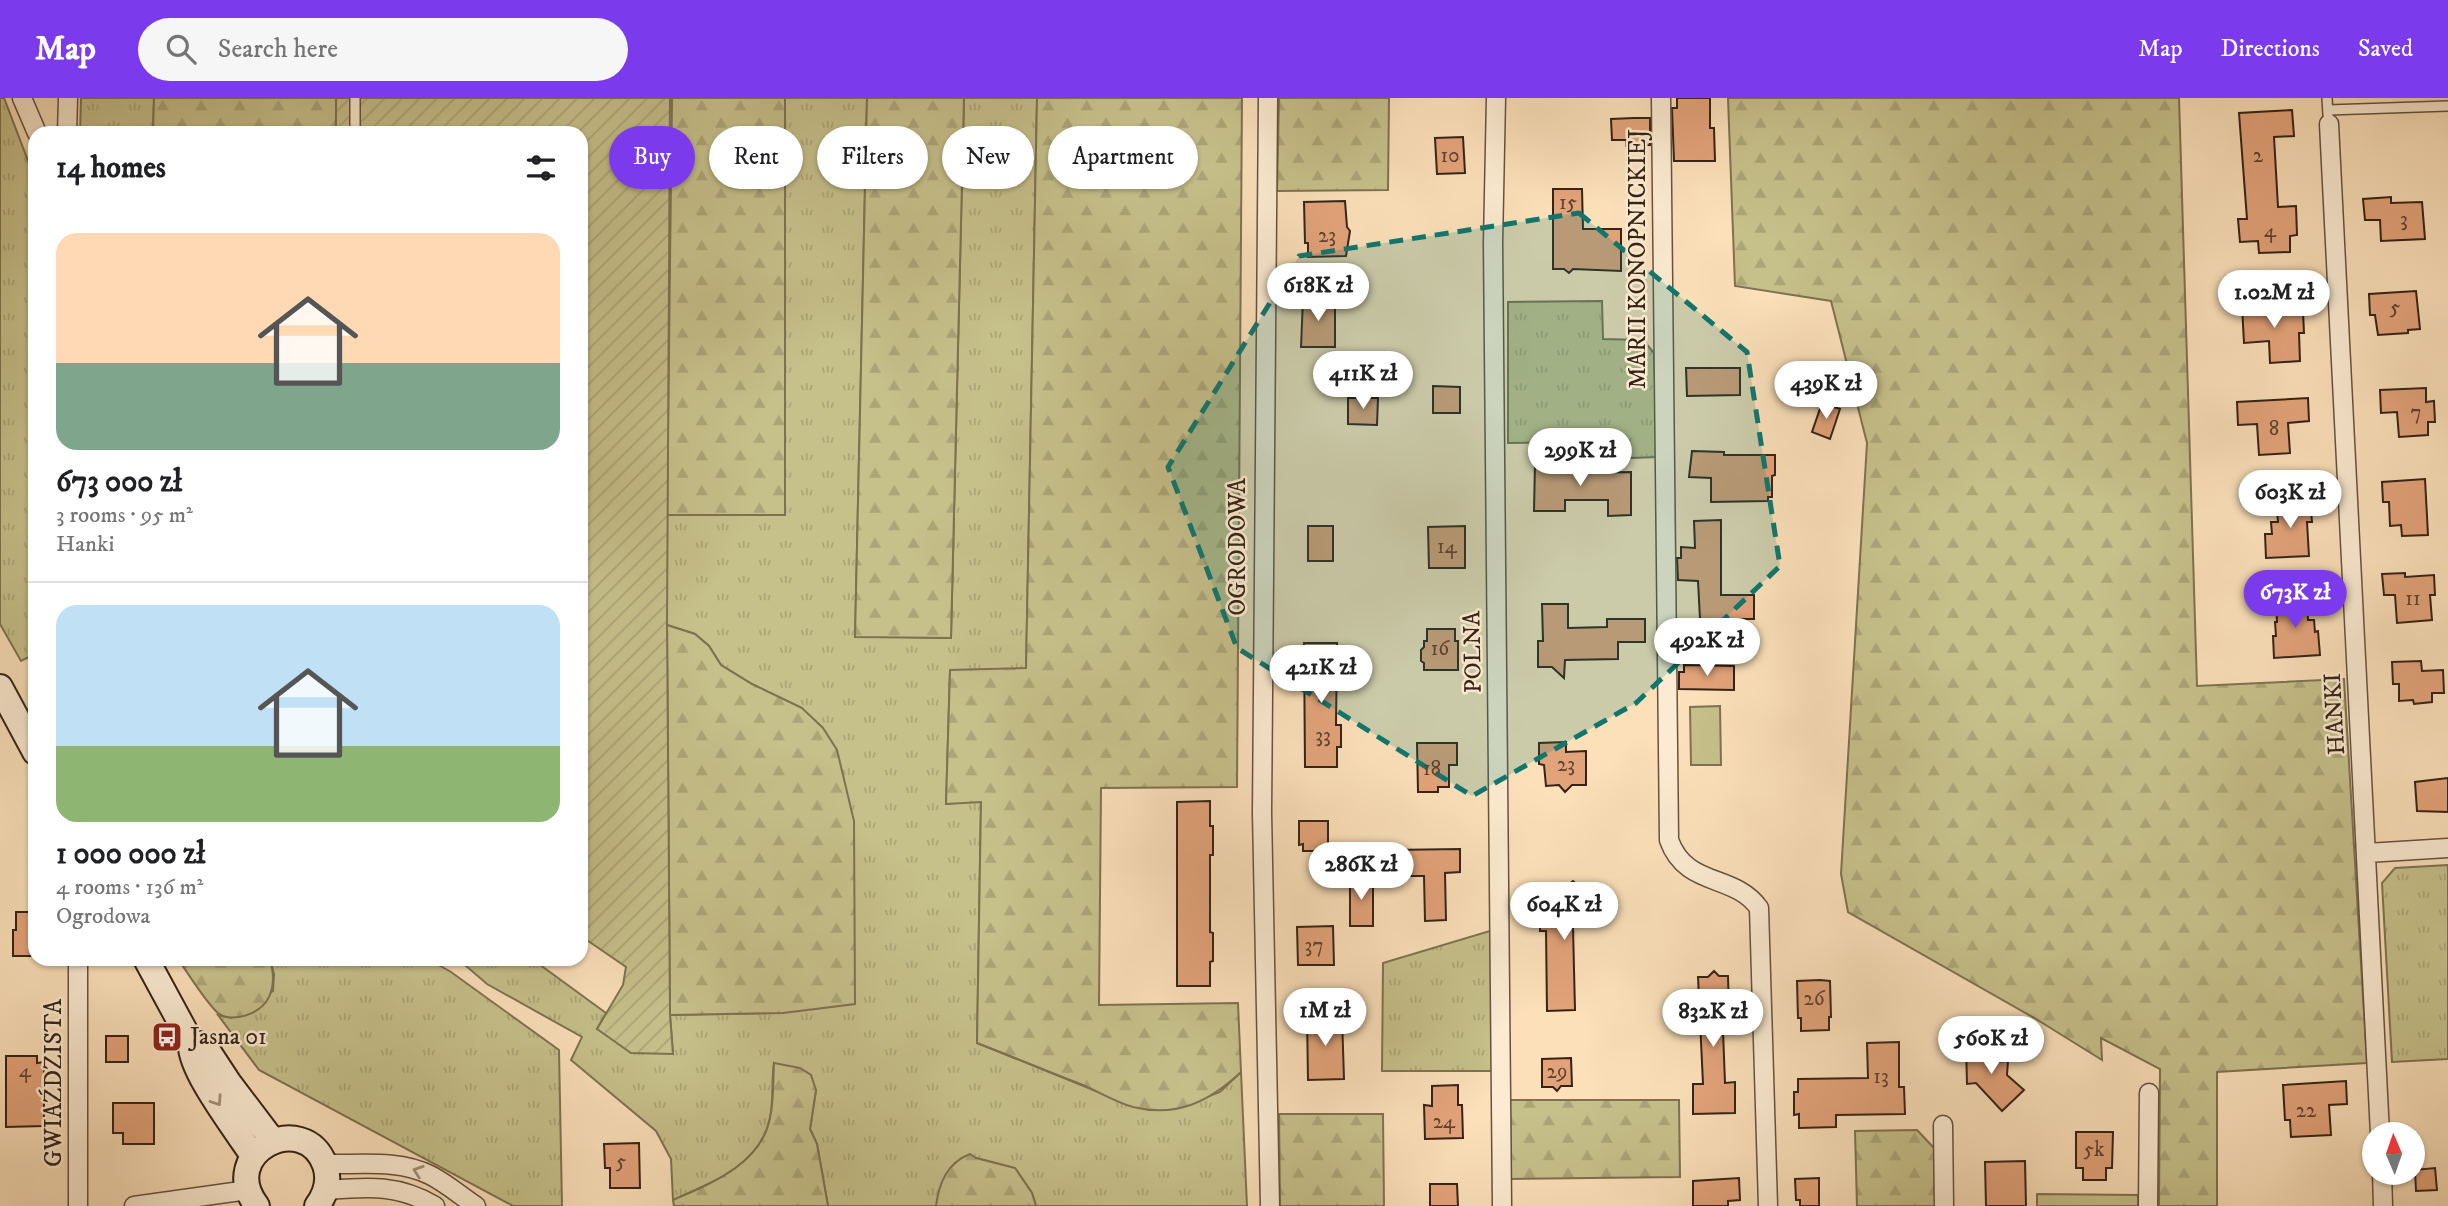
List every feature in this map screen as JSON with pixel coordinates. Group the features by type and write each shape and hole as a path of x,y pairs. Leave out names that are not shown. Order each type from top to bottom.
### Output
{"street":[{"path":"22,98 34,126"},
{"path":"67,126 68,98"},
{"name":"OGRODOWA","path":"1268,98 1262,814 1270,1206"},
{"name":"POLNA","path":"1496,98 1493,243 1502,1206"},
{"name":"MARII KONOPNICKIEJ","path":"1661,98 1669,840 1679,861 1687,868 1738,891 1754,901 1759,908 1768,1206"},
{"name":"HANKI","path":"2328,117 2379,1122"},
{"path":"0,687 28,739"},
{"path":"2367,853 2448,848"},
{"name":"GWIAŹDZISTA","path":"78,966 78,1206"},
{"path":"150,966 191,1042 208,1051 229,1083 263,1149"},
{"path":"2148,1206 2149,1093"},
{"path":"1943,1125 1944,1206"},
{"path":"134,1206 253,1198 247,1173 263,1149 295,1139 315,1150 325,1164 328,1180 322,1198 397,1189 432,1204"},
{"path":"325,1164 403,1167 430,1175 477,1206"},
{"path":"2382,1185 2383,1206"}],"lane":[{"path":"355,98 355,126"},
{"path":"2327,98 2328,117 2448,106"},
{"path":"432,1204 442,1183"}],"highlighted area":[{"path":"1579,213 1747,352 1780,566 1636,703 1472,796 1237,648 1168,467 1299,256"}],"green space":[{"path":"0,98 4,98 28,161 28,658 21,661 0,624"},
{"path":"81,98 154,98 153,126 80,126"},
{"path":"154,98 336,98 336,126 153,126"},
{"path":"336,98 670,98 670,126 609,126 609,189 669,189 667,625 670,1015 673,1054 631,1053 597,1029 623,985 626,967 588,941 588,126 336,126"},
{"path":"672,98 785,98 785,126 709,126 709,189 785,189 785,515 667,515 671,189 695,189 695,126 672,126"},
{"path":"785,98 867,98 866,126 817,126 817,189 865,189 855,636 951,638 962,189 1034,189 1034,126 963,126 964,98 1037,98 1026,669 950,671 946,804 981,801 977,1043 1133,1106 1161,1110 1178,1108 1220,1092 1241,1072 1247,1206 1036,1206 1032,1193 1015,1168 976,1158 936,1206 828,1206 817,1144 810,1129 816,1090 774,1063 770,1118 757,1148 733,1170 673,1200 671,1159 656,1131 571,1060 582,1037 487,984 466,966 542,966 606,1013 597,1029 673,1054 670,1015 783,1013 802,708 752,684 721,665 709,646 695,634 667,625 667,515 785,515 785,189 803,189 803,126 785,126"},
{"path":"867,98 964,98 963,126 942,126 942,189 962,189 951,638 855,637 865,189 928,189 928,126 866,126"},
{"path":"1037,98 1242,98 1237,787 1101,788 1099,1005 1238,1003 1241,1072 1205,1099 1164,1110 1133,1107 977,1043 981,802 946,804 950,670 1026,668"},
{"path":"1279,98 1389,98 1388,190 1277,191"},
{"path":"1728,98 2179,98 2197,686 2344,679 2367,1063 2217,1072 2217,1206 2159,1206 2160,1069 2101,1038 2102,1060 2036,1019 1848,912 1841,874 1867,443 1831,301 1735,286"},
{"path":"1602,301 1603,339 1643,340 1654,353 1658,457 1605,459 1603,442 1508,443 1508,302"},
{"path":"667,625 695,634 709,646 721,665 752,684 802,708 823,728 837,750 854,821 855,1004 783,1013 670,1015"},
{"path":"1720,706 1721,765 1691,765 1690,707"},
{"path":"2448,865 2448,1059 2392,1062 2382,883 2395,868"},
{"path":"1493,930 1494,1071 1382,1071 1383,963"},
{"path":"183,966 271,966 273,979 269,997 265,1004 250,1014 228,1017 218,1013"},
{"path":"272,966 440,966 559,1050 562,1206 513,1206 259,1070 218,1015 231,1018 273,991"},
{"path":"774,1063 800,1068 811,1075 816,1090 810,1129 817,1144 828,1206 674,1206 673,1200 733,1170 757,1148 770,1118"},
{"path":"1510,1100 1679,1100 1680,1177 1511,1179"},
{"path":"1279,1114 1383,1114 1384,1206 1280,1206"},
{"path":"1917,1130 1934,1148 1935,1206 1857,1206 1855,1131"},
{"path":"970,1154 1015,1168 1032,1193 1036,1206 936,1206 939,1189 950,1168"},
{"path":"2037,1194 2138,1195 2138,1206 2037,1206"}],"building":[{"path":"1677,98 1710,98 1710,128 1714,128 1715,161 1674,161 1672,108 1677,108"},
{"path":"2292,110 2294,136 2274,137 2278,207 2296,206 2297,235 2290,236 2290,252 2259,253 2258,241 2240,242 2238,219 2247,219 2239,113"},
{"path":"1650,118 1650,145 1626,146 1626,140 1612,140 1611,119"},
{"path":"1463,137 1465,173 1437,174 1435,138"},
{"path":"1553,189 1582,189 1583,229 1621,229 1621,271 1573,269 1569,273 1564,269 1553,269"},
{"path":"2391,197 2391,203 2422,202 2425,239 2381,241 2380,220 2365,220 2363,199"},
{"path":"1345,201 1347,227 1350,231 1346,256 1308,257 1304,202"},
{"path":"2416,291 2420,329 2408,330 2408,333 2378,335 2375,315 2370,315 2369,294"},
{"path":"1303,299 1335,299 1335,347 1301,347"},
{"path":"2282,303 2282,313 2303,312 2304,333 2299,333 2300,361 2270,363 2269,341 2244,343 2242,306"},
{"path":"1686,368 1740,368 1740,395 1687,396"},
{"path":"1433,386 1460,387 1460,413 1433,413"},
{"path":"2426,388 2426,402 2434,401 2435,422 2428,422 2428,435 2399,437 2397,412 2381,413 2380,390"},
{"path":"1348,398 1378,398 1377,425 1348,424"},
{"path":"2308,398 2309,421 2288,423 2290,453 2259,455 2257,424 2238,425 2237,402"},
{"path":"1822,403 1840,409 1830,439 1812,432"},
{"path":"1692,451 1724,452 1724,455 1775,455 1772,497 1768,497 1768,501 1711,502 1711,478 1689,477"},
{"path":"1535,463 1576,463 1576,473 1631,472 1631,515 1608,516 1608,500 1565,500 1565,511 1534,511"},
{"path":"2425,479 2428,535 2402,536 2401,525 2390,526 2389,502 2383,502 2382,482"},
{"path":"2310,498 2312,522 2307,522 2309,556 2266,558 2265,534 2272,534 2271,522 2278,522 2276,500"},
{"path":"1721,520 1721,595 1754,595 1754,619 1700,619 1698,581 1678,580 1677,558 1681,558 1681,547 1695,548 1694,521"},
{"path":"1308,526 1333,526 1333,561 1308,561"},
{"path":"1465,526 1465,568 1429,568 1428,527"},
{"path":"2405,573 2405,577 2434,575 2435,595 2430,595 2432,620 2397,623 2395,595 2384,595 2382,574"},
{"path":"2307,598 2308,620 2314,620 2315,632 2318,631 2320,655 2274,658 2276,600"},
{"path":"1542,604 1568,604 1568,628 1607,627 1607,619 1645,619 1645,642 1618,642 1618,659 1565,660 1564,678 1552,667 1538,667 1538,641 1543,641"},
{"path":"1427,629 1455,629 1455,641 1458,641 1458,670 1424,670 1421,650 1424,641 1427,641"},
{"path":"1304,643 1337,643 1336,725 1341,725 1341,747 1337,747 1337,767 1305,767"},
{"path":"2421,661 2422,671 2443,670 2444,693 2432,693 2432,702 2414,704 2413,700 2399,701 2399,684 2393,684 2392,662"},
{"path":"1684,665 1734,666 1734,690 1679,689 1679,672 1684,672"},
{"path":"1566,742 1566,752 1586,751 1586,785 1572,785 1565,792 1559,785 1546,786 1544,765 1539,764 1539,743"},
{"path":"1417,743 1457,743 1457,765 1449,765 1449,787 1438,787 1438,792 1418,792"},
{"path":"2448,778 2448,812 2417,811 2415,782"},
{"path":"1210,801 1210,826 1213,826 1213,855 1210,855 1210,932 1213,933 1213,961 1210,962 1210,986 1177,986 1177,802"},
{"path":"1299,821 1328,821 1328,851 1303,851 1303,844 1299,845"},
{"path":"1460,849 1460,872 1445,873 1446,920 1425,921 1424,876 1390,876 1390,850"},
{"path":"1350,878 1373,878 1373,926 1350,926"},
{"path":"1573,881 1578,886 1597,886 1597,910 1579,911 1580,927 1573,927 1575,1010 1547,1011 1546,931 1540,931 1540,909 1553,909 1555,887 1567,886"},
{"path":"16,912 28,912 28,956 13,956 13,930 16,930"},
{"path":"1333,926 1334,965 1298,965 1297,927"},
{"path":"1714,971 1719,976 1728,976 1729,1011 1725,1012 1723,1031 1725,1083 1735,1082 1735,1113 1693,1114 1693,1084 1703,1084 1698,977 1708,977"},
{"path":"1797,981 1830,981 1829,1030 1801,1031"},
{"path":"1307,1017 1342,1017 1344,1079 1308,1080"},
{"path":"106,1036 128,1036 128,1062 106,1062"},
{"path":"1899,1042 1899,1087 1904,1087 1905,1114 1836,1115 1836,1127 1799,1128 1799,1114 1794,1115 1794,1092 1798,1092 1798,1079 1868,1078 1867,1043"},
{"path":"1989,1045 1989,1062 2008,1061 2007,1075 2024,1090 2002,1111 1976,1083 1967,1084 1966,1046"},
{"path":"6,1056 37,1056 37,1063 44,1062 44,1126 6,1127"},
{"path":"1571,1058 1572,1086 1561,1086 1557,1091 1553,1087 1542,1087 1542,1059"},
{"path":"2346,1081 2347,1104 2329,1105 2331,1135 2291,1137 2290,1120 2285,1120 2283,1085"},
{"path":"1458,1085 1458,1105 1462,1105 1463,1138 1425,1139 1424,1105 1432,1106 1432,1086"},
{"path":"113,1103 154,1103 154,1144 123,1144 123,1133 113,1133"},
{"path":"2076,1132 2113,1132 2112,1168 2106,1168 2106,1180 2083,1180 2083,1168 2076,1168"},
{"path":"639,1143 640,1188 610,1188 610,1168 605,1168 604,1144"},
{"path":"2025,1161 2026,1206 1986,1206 1985,1162"},
{"path":"2435,1168 2437,1190 2416,1191 2416,1185 2426,1185 2426,1169"},
{"path":"1739,1178 1740,1200 1728,1201 1728,1206 1693,1206 1693,1181"},
{"path":"1819,1178 1819,1206 1800,1206 1800,1200 1796,1200 1795,1179"},
{"path":"1430,1184 1457,1184 1458,1206 1430,1206"}],"place":[{"name":"Jasna 01","path":"167,1037"}]}
